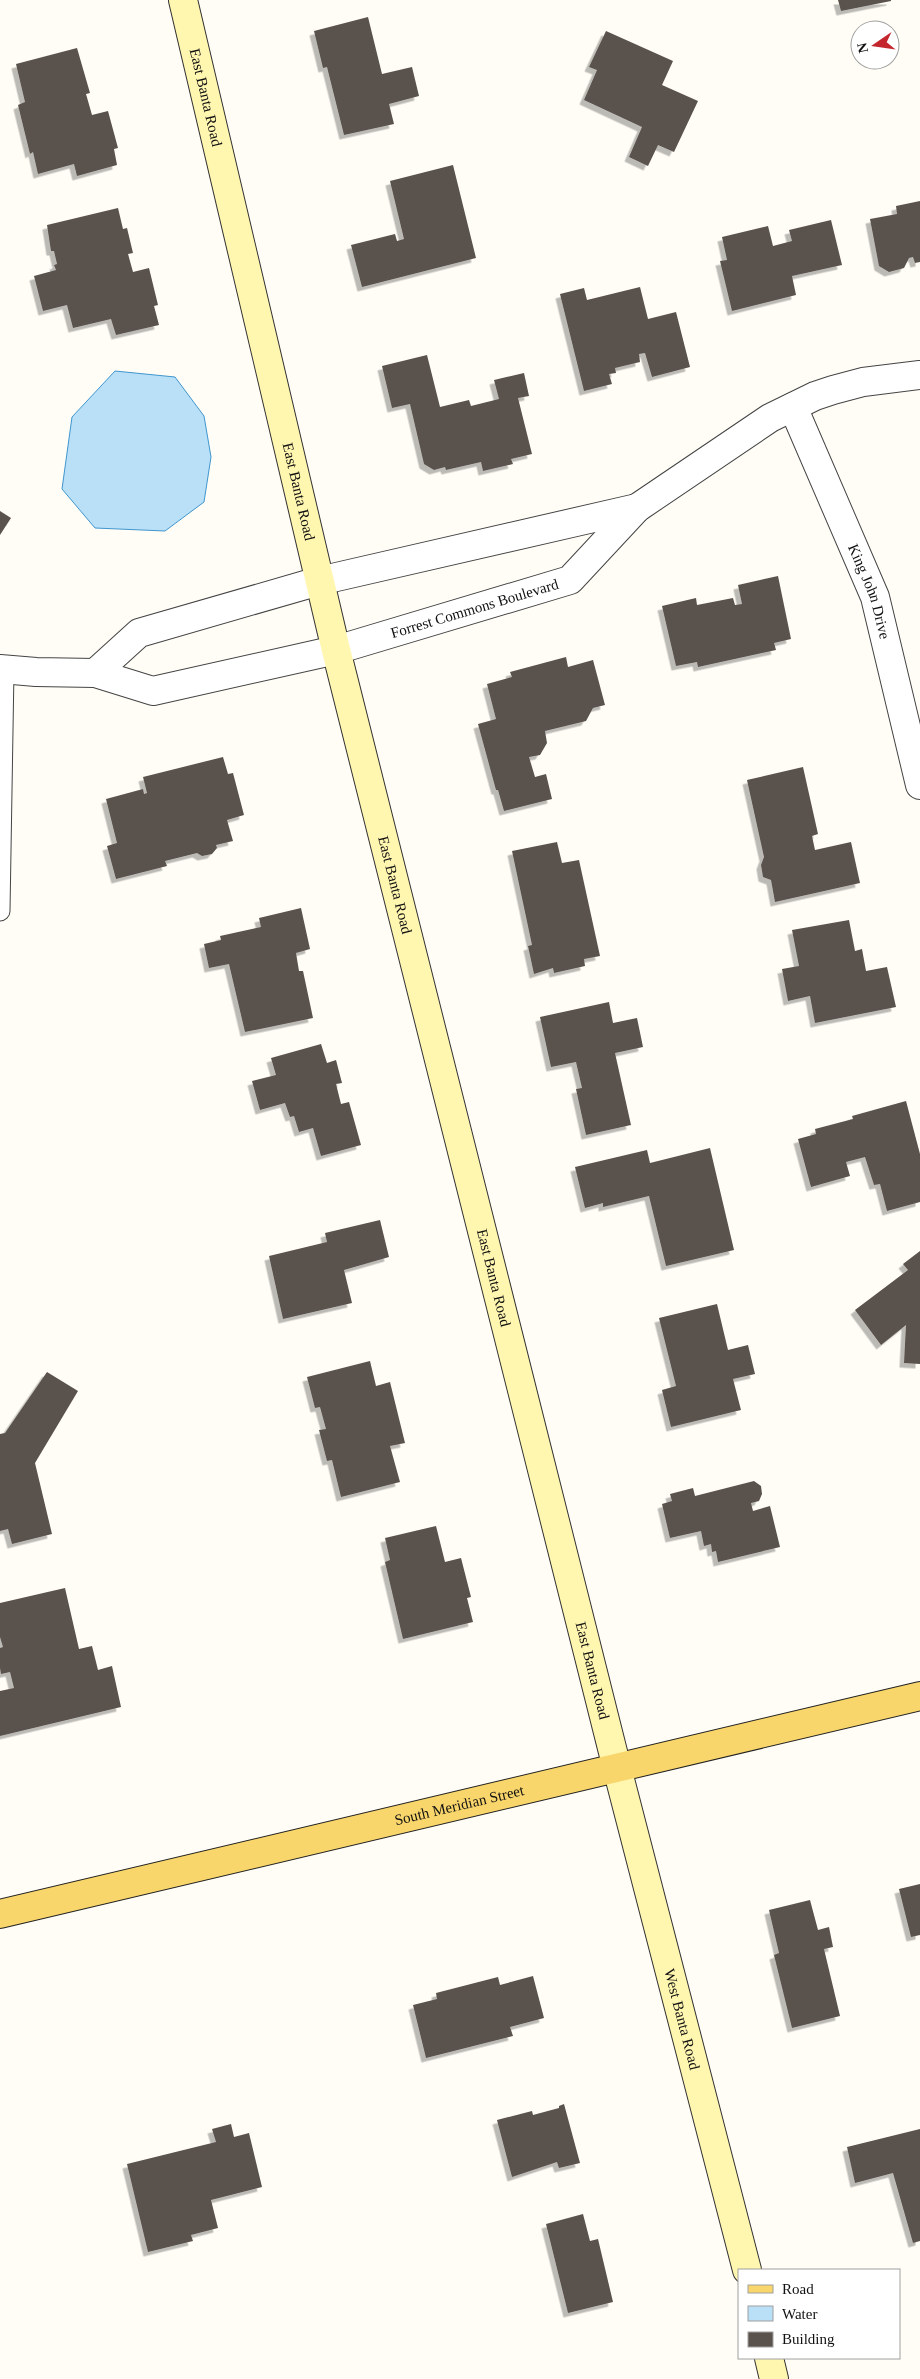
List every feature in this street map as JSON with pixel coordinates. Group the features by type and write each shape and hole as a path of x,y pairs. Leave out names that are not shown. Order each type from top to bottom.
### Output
{"main road":[{"name":"South Meridian Street","path":"0,1914 920,1696"}],"street":[{"name":"East Banta Road","path":"183,0 319,581 618,1768"},
{"name":"Forrest Commons Boulevard","path":"2,669 95,673 153,691 336,650 570,580 638,508 758,426 816,396 863,382 920,375"},
{"name":"King John Drive","path":"793,407 875,597 920,785"},
{"path":"95,673 139,633 319,581 638,508"},
{"name":"West Banta Road","path":"618,1768 747,2269"},
{"path":"769,2359 774,2379"}],"lane":[{"path":"0,911 2,669"}],"water":[{"path":"115,371 175,377 204,416 211,457 204,502 165,531 95,528 62,489 72,417"}],"building":[{"path":"838,0 891,0 891,1 841,11"},
{"path":"368,17 382,74 412,67 419,96 389,104 394,124 344,135 327,67 323,68 314,31"},
{"path":"606,31 673,61 662,85 698,101 674,152 658,145 648,166 629,157 642,127 584,100 597,70 589,67"},
{"path":"77,48 90,93 86,94 92,115 108,111 118,148 114,149 117,165 77,176 74,164 38,174 33,152 30,154 18,105 25,102 16,64"},
{"path":"453,165 476,258 362,287 351,245 395,234 397,241 404,239 390,181"},
{"path":"920,201 920,262 915,263 913,257 909,258 904,268 889,272 879,266 870,219 897,214 896,206"},
{"path":"118,208 123,229 127,228 133,253 128,254 133,272 149,268 158,305 154,306 159,325 116,335 111,319 73,328 67,305 43,311 34,276 56,270 54,265 57,264 54,251 51,251 47,225"},
{"path":"831,220 842,265 792,276 796,295 732,311 720,261 727,260 722,237 768,226 773,246 792,241 789,230"},
{"path":"640,287 648,319 676,312 690,367 652,377 645,353 639,354 640,362 615,368 616,373 609,374 612,384 584,391 560,294 584,288 587,300"},
{"path":"427,355 440,407 469,400 471,406 499,399 494,380 524,373 529,396 518,398 532,454 511,459 513,464 483,471 481,462 446,470 445,467 434,470 424,464 410,404 392,408 382,366"},
{"path":"0,511 11,518 0,535"},
{"path":"778,576 791,639 774,643 776,650 698,667 697,662 676,666 662,606 696,598 697,605 733,598 735,605 742,604 738,585"},
{"path":"566,657 568,667 593,660 605,705 593,708 586,721 545,731 547,743 540,755 529,757 535,777 546,774 552,799 504,811 498,790 496,790 478,724 496,719 487,684 512,677 510,672"},
{"path":"223,757 228,774 233,773 244,815 227,820 233,841 216,845 217,848 212,854 202,856 197,853 165,861 167,866 116,879 107,846 117,843 106,799 143,789 144,794 147,793 143,777"},
{"path":"803,767 818,834 812,836 815,850 851,842 860,883 775,902 771,880 763,877 761,865 764,857 747,780"},
{"path":"557,842 562,863 579,860 600,956 584,959 585,966 554,973 553,968 534,974 528,946 532,945 512,851"},
{"path":"301,908 310,949 296,953 299,971 303,971 313,1018 245,1032 229,964 209,968 204,944 221,940 220,936 261,927 259,918"},
{"path":"849,920 855,951 862,949 866,971 887,967 896,1007 815,1023 810,996 788,1001 782,969 799,966 792,930"},
{"path":"609,1002 613,1023 637,1018 643,1047 615,1053 631,1125 586,1135 576,1089 582,1088 576,1062 551,1067 540,1017"},
{"path":"321,1044 327,1063 336,1060 342,1083 336,1084 341,1104 349,1102 361,1145 321,1156 313,1128 299,1132 294,1116 290,1117 285,1103 260,1110 252,1081 276,1075 271,1058"},
{"path":"906,1101 920,1154 920,1202 887,1211 880,1184 874,1185 865,1157 846,1162 850,1176 811,1187 798,1139 816,1134 815,1129 853,1119 852,1116"},
{"path":"710,1148 734,1250 666,1266 649,1196 603,1207 603,1203 585,1208 575,1167 647,1150 650,1163"},
{"path":"380,1220 389,1257 344,1270 352,1303 283,1319 269,1256 327,1242 325,1233"},
{"path":"920,1251 920,1364 904,1363 906,1325 881,1345 855,1310 908,1270 903,1264"},
{"path":"717,1304 728,1350 748,1345 755,1374 733,1379 741,1410 671,1427 662,1390 676,1386 659,1318"},
{"path":"370,1361 376,1386 390,1382 405,1443 390,1446 400,1482 341,1497 332,1460 327,1461 319,1430 326,1429 320,1407 315,1408 307,1377"},
{"path":"47,1372 78,1391 35,1463 52,1534 12,1544 8,1529 0,1531 0,1434 5,1433"},
{"path":"754,1481 761,1486 762,1494 759,1501 751,1503 753,1511 770,1506 780,1547 718,1562 716,1551 712,1552 711,1544 704,1546 701,1531 670,1538 662,1504 672,1501 670,1494 693,1488 695,1496"},
{"path":"436,1526 445,1562 461,1558 471,1597 467,1598 473,1622 403,1639 385,1562 390,1560 385,1538"},
{"path":"65,1588 79,1649 92,1646 98,1670 112,1666 121,1707 0,1736 0,1691 14,1688 10,1672 1,1674 0,1668 0,1648 3,1647 0,1637 0,1603"},
{"path":"920,1884 920,1935 911,1937 899,1889"},
{"path":"810,1900 818,1930 829,1927 833,1947 824,1949 840,2016 792,2028 774,1955 779,1953 769,1910"},
{"path":"533,1976 544,2018 510,2027 513,2036 426,2058 413,2005 437,1999 436,1993 498,1977 500,1985"},
{"path":"564,2104 580,2163 559,2168 557,2162 512,2177 497,2120 532,2111 533,2115 559,2108 559,2106"},
{"path":"231,2124 234,2137 249,2133 262,2187 211,2200 218,2228 191,2235 193,2241 148,2252 127,2164 216,2142 212,2129"},
{"path":"920,2129 920,2241 913,2243 893,2173 855,2183 847,2147"},
{"path":"583,2214 590,2241 598,2239 613,2302 568,2313 546,2224"}]}
